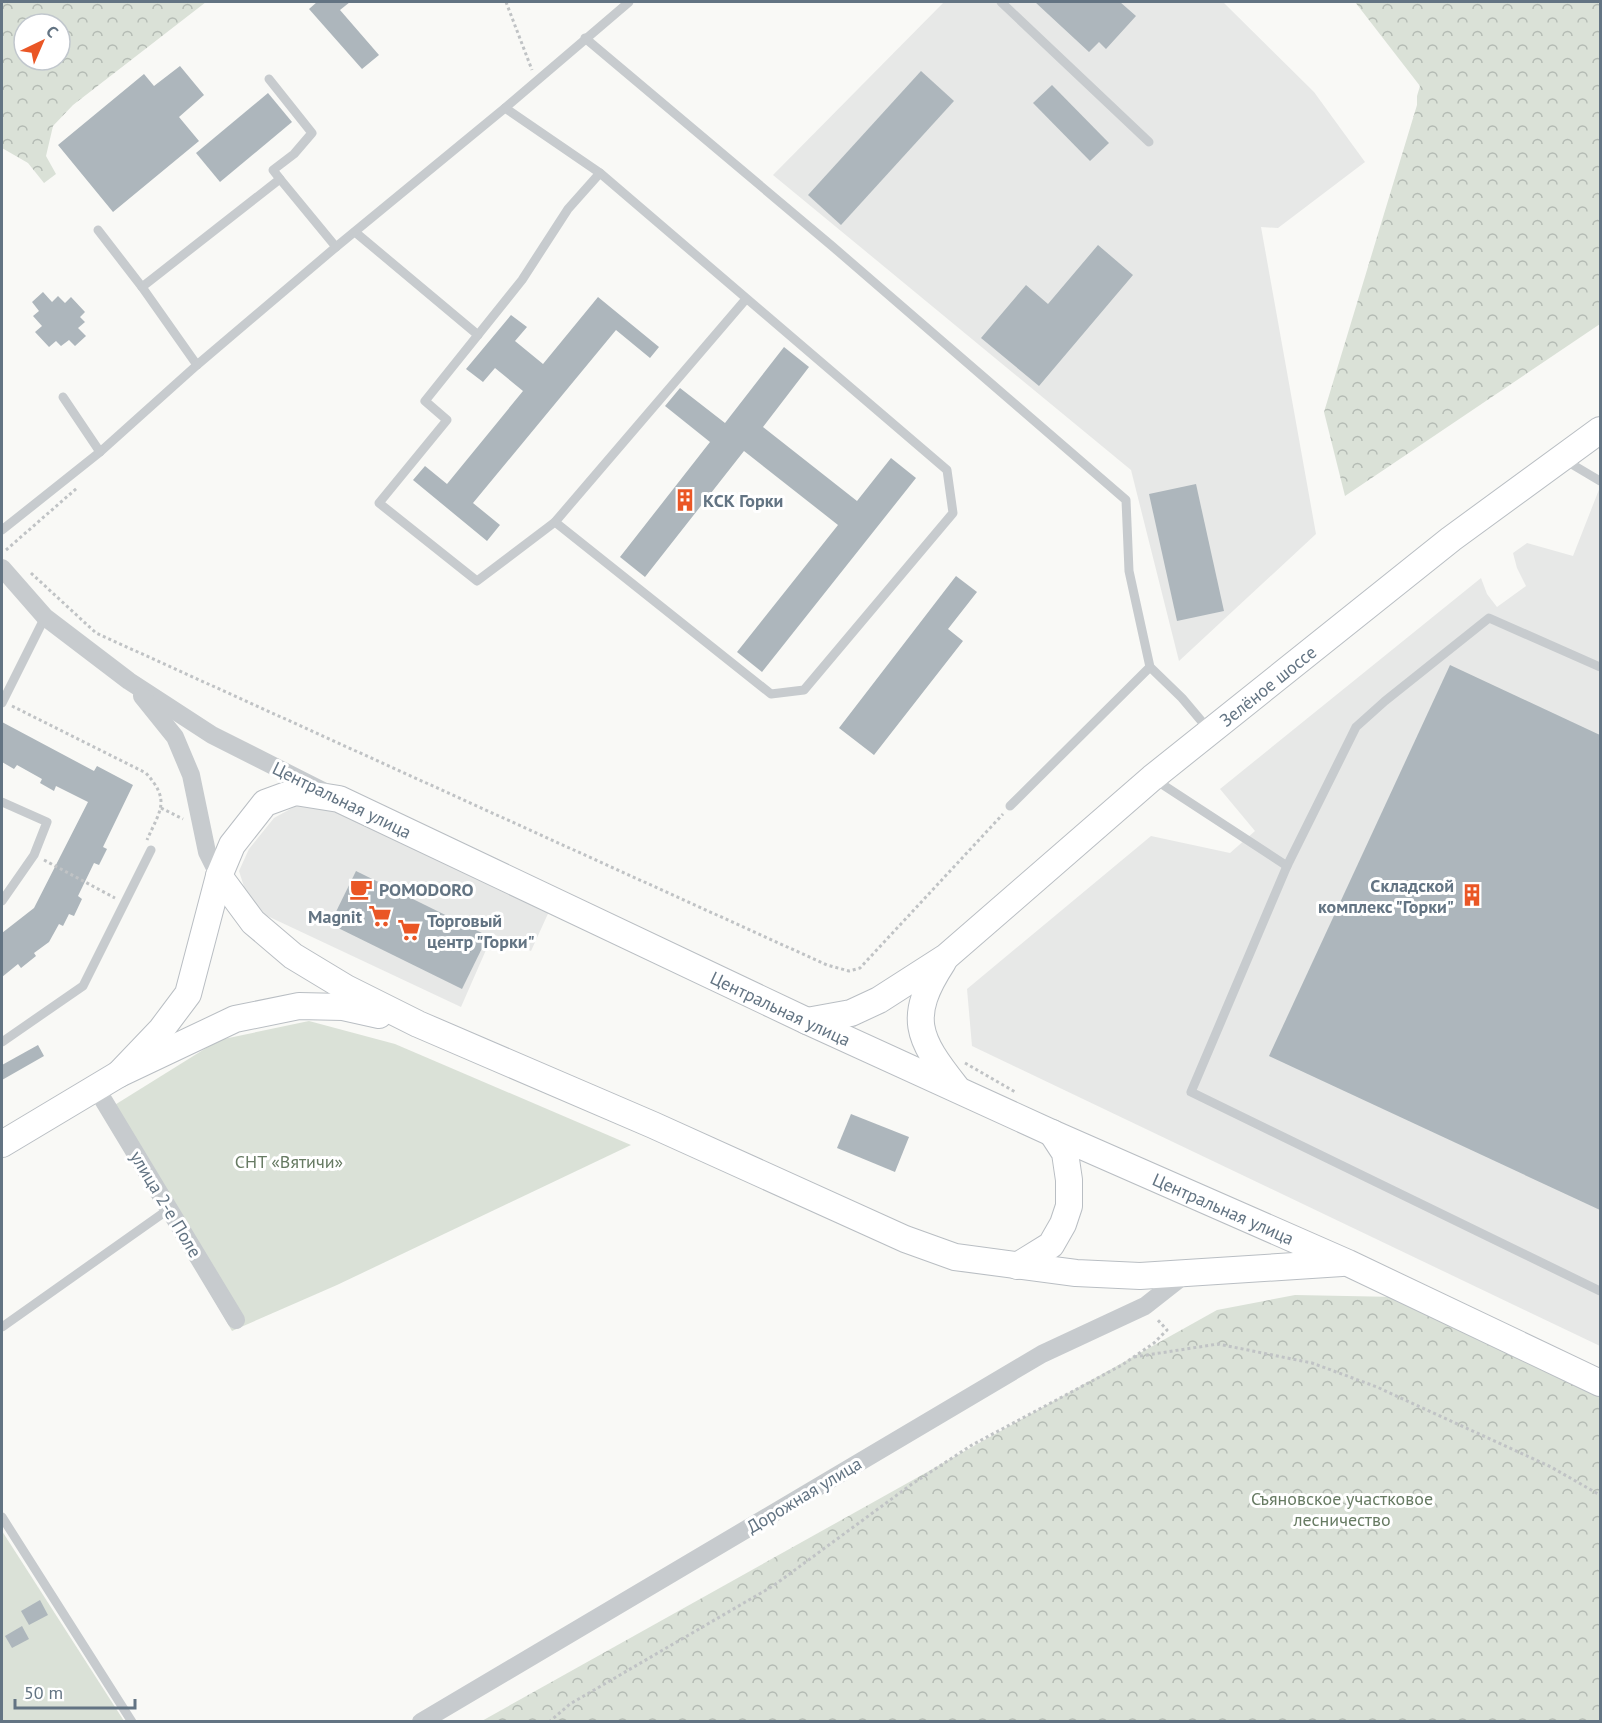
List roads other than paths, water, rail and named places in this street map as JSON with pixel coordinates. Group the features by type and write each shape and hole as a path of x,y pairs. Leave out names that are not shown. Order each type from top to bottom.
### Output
{"main road":[{"name":"Зелёное шоссе","path":"946,957 1152,778 1452,539 1600,430"},
{"path":"119,1074 161,1030 188,994 219,876 232,844 265,803 295,792 339,799"},
{"name":"Центральная улица","path":"339,799 807,1021 1052,1133 1348,1263 1600,1383"},
{"path":"219,876 253,922 293,956 346,988 418,1024 653,1125 904,1239 955,1257 1077,1273 1140,1276 1348,1263"},
{"path":"807,1021 851,1012 879,1000 946,957"},
{"path":"946,957 930,982 922,1002 920,1020 924,1039 935,1061 958,1089"},
{"path":"3,1139 119,1074 235,1019 299,1006 343,1007 418,1024"},
{"path":"1017,1266 1052,1245 1069,1206 1069,1180 1065,1153 1052,1133"}],"street":[{"name":"Центральная улица","path":"4,559 45,617 129,681 212,735 339,799"},
{"path":"129,681 175,737 191,775 207,852 219,876"},
{"name":"улица 2-е Поле","path":"96,1088 236,1320"},
{"name":"Дорожная улица","path":"420,1722 1042,1354 1145,1306 1188,1272"}],"lane":[{"path":"2,530 100,452 197,365 629,2"},
{"path":"1001,2 1149,142"},
{"path":"585,39 832,246 1126,500 1129,571 1150,668 1182,698 1210,732"},
{"path":"269,80 312,133 294,154 273,170 336,247"},
{"path":"505,108 600,173 946,470 953,513 804,690 771,694 555,522"},
{"path":"600,173 568,209 522,280 425,401 447,420 378,503 477,581 555,522 746,298"},
{"path":"142,287 280,179"},
{"path":"98,230 197,365"},
{"path":"354,232 478,334"},
{"path":"63,397 100,452"},
{"path":"1561,458 1600,481"},
{"path":"2,702 5,686 45,617"},
{"path":"1600,667 1489,618 1356,727 1287,866 1191,1092 1600,1291"},
{"path":"1010,806 1150,668"},
{"path":"1152,778 1287,866"},
{"path":"2,802 47,822 34,855 2,901"},
{"path":"2,1042 83,986 151,850"},
{"path":"2,1327 169,1209"},
{"path":"2,1517 132,1722"}],"place":[{"name":"КСК Горки","path":"685,500"},
{"name":"POMODORO","path":"361,889"},
{"name":"Складской комплекс \"Горки\"","path":"1472,895"},
{"name":"Magnit","path":"380,916"},
{"name":"Торговый центр \"Горки\"","path":"409,930"}],"park label":[{"name":"СНТ «Вятичи»","path":"289,1161"},
{"name":"Съяновское участковое лесничество","path":"1342,1508"}]}
